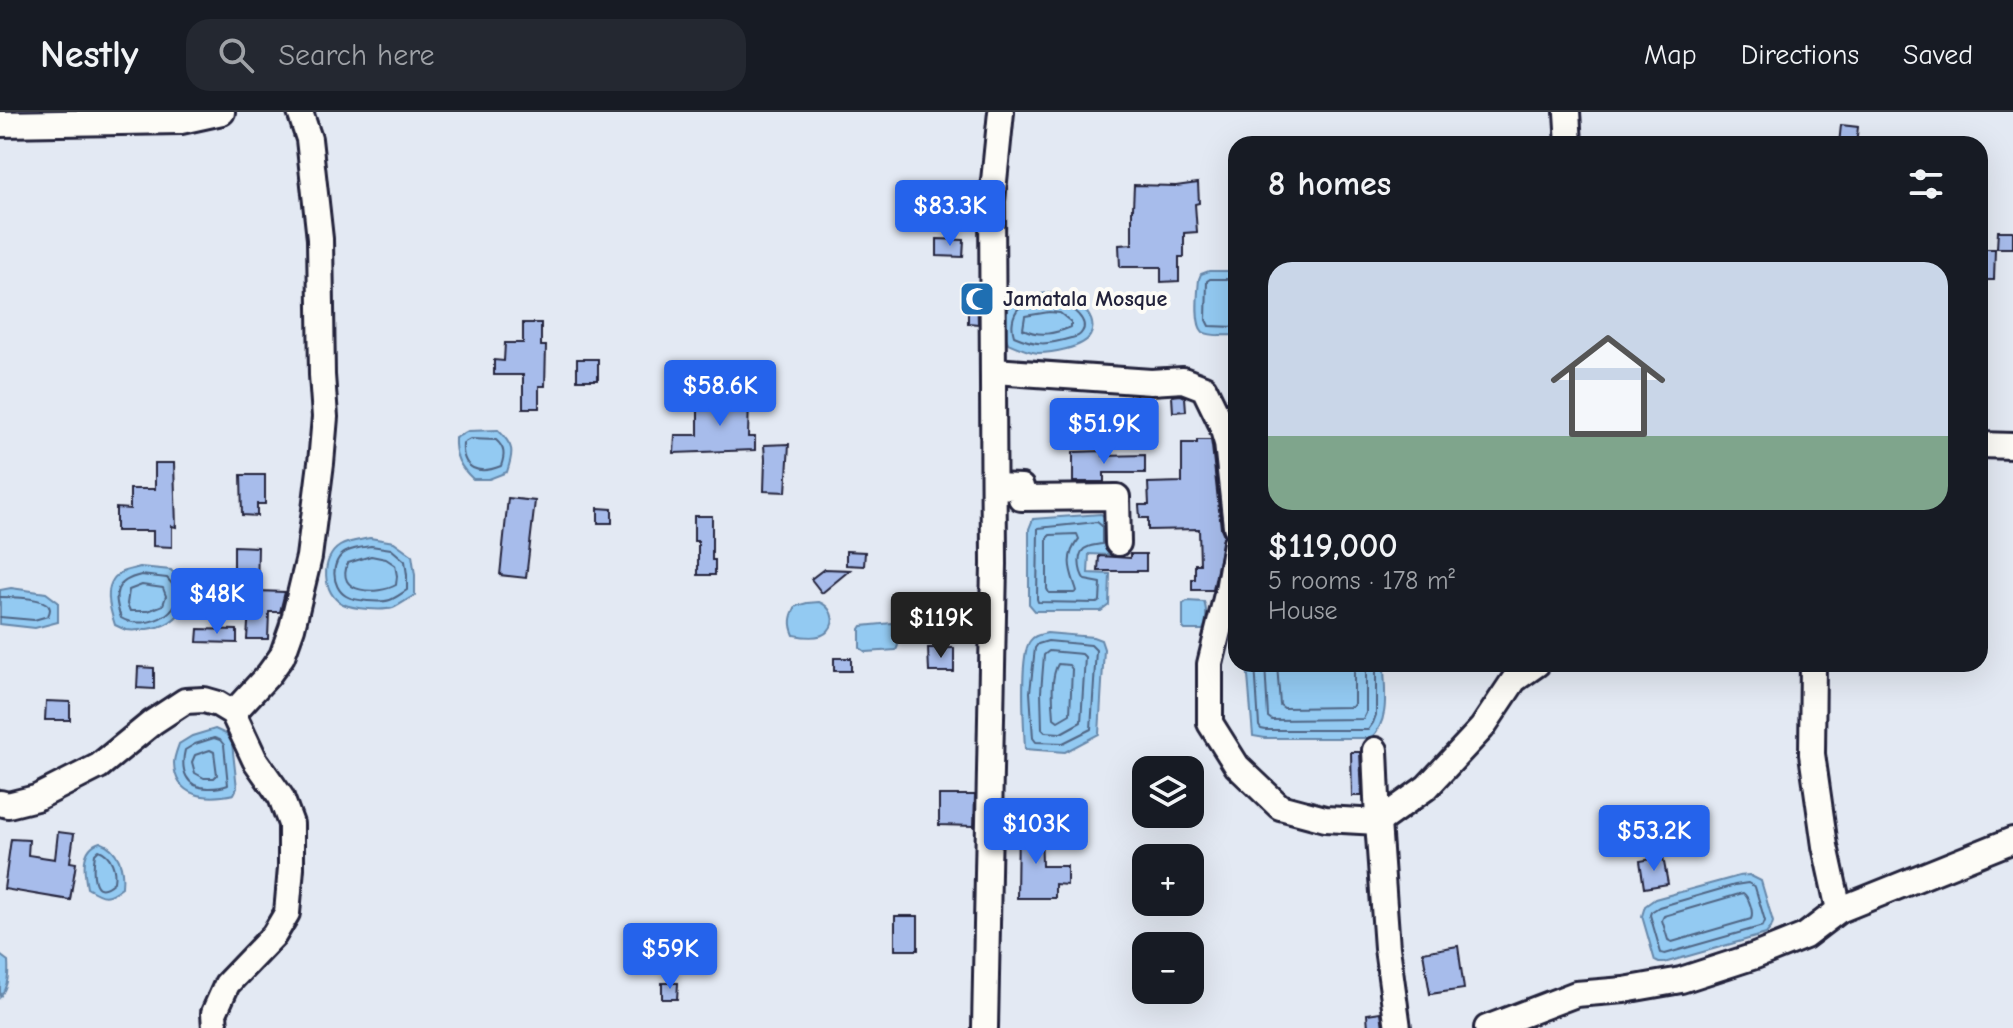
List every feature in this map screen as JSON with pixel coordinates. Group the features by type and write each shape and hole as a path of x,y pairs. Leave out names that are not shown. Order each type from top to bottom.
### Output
{"street":[{"path":"0,124 181,121 222,112"},
{"path":"233,713 282,656 292,628 309,557 321,463 325,417 320,239 309,139 300,112"},
{"path":"985,1028 994,564 992,201 1001,112"},
{"path":"1567,112 1568,136"},
{"path":"994,371 1151,382 1183,380 1204,388 1221,423 1228,452"},
{"path":"1988,445 2013,446"},
{"path":"994,486 1021,487 1021,498 1117,497 1118,543"},
{"path":"1228,590 1210,664 1210,723 1237,766 1280,807 1325,819 1378,822 1427,787 1482,728 1514,680 1526,672"},
{"path":"1813,672 1812,754 1825,846 1839,910"},
{"path":"0,803 8,805 36,798 99,766 153,722 185,701 204,700 233,713 255,760 281,797 291,824 291,868 287,913 274,935 227,984 214,1013 215,1028"},
{"path":"1375,750 1387,948 1398,1028"},
{"path":"1487,1028 1576,994 1681,980 1755,956 1805,936 1839,910 2013,840"}],"water":[{"path":"1228,271 1228,335 1210,335 1200,328 1197,307 1201,274"},
{"path":"1049,293 1066,296 1083,308 1092,324 1090,336 1074,347 1044,353 1030,352 1008,343 1005,320 1011,303 1024,297"},
{"path":"498,430 511,449 507,472 489,479 473,479 459,461 455,438 468,431"},
{"path":"1101,514 1110,521 1110,555 1089,554 1088,573 1110,574 1109,605 1101,611 1035,611 1029,604 1029,529 1033,519"},
{"path":"370,538 394,542 412,555 415,595 393,608 368,609 343,604 336,599 328,584 327,567 334,552 347,543"},
{"path":"140,567 171,570 179,580 184,600 177,616 170,622 147,629 127,630 115,625 109,590 120,573"},
{"path":"11,588 46,593 58,602 58,622 35,628 0,624 0,590"},
{"path":"1187,601 1204,602 1206,616 1203,630 1183,628 1183,604"},
{"path":"819,602 831,614 828,631 817,636 794,635 791,620 796,606"},
{"path":"896,625 898,634 896,650 866,652 860,648 862,626"},
{"path":"1047,633 1093,637 1101,640 1104,649 1099,734 1065,752 1025,749 1024,661 1030,641"},
{"path":"1248,672 1384,672 1384,713 1371,738 1253,736"},
{"path":"215,729 226,734 232,743 237,788 234,794 224,796 194,794 186,790 176,775 174,763 179,744"},
{"path":"100,842 116,854 122,873 122,887 105,896 87,888 85,875 86,855"},
{"path":"1749,875 1761,881 1773,922 1766,934 1664,963 1655,961 1642,916 1645,906 1655,899"},
{"path":"0,955 8,961 8,971 0,997"}],"building":[{"path":"1841,125 1858,127 1857,136 1840,136"},
{"path":"1198,183 1199,203 1195,204 1197,232 1184,233 1184,257 1179,257 1179,281 1161,282 1161,267 1120,267 1119,245 1132,244 1134,185"},
{"path":"1998,231 2013,231 2013,248 1997,248"},
{"path":"937,239 964,240 963,257 937,256"},
{"path":"1988,249 1995,249 1994,280 1988,280"},
{"path":"968,288 977,288 978,324 968,323"},
{"path":"523,323 541,323 541,346 546,346 545,386 539,386 539,408 523,408 523,375 494,375 494,360 504,361 505,343 523,343"},
{"path":"577,359 598,359 598,380 577,380"},
{"path":"712,395 749,398 748,437 755,437 755,450 674,453 675,435 698,435 698,407 712,407"},
{"path":"1172,396 1185,397 1186,411 1173,412"},
{"path":"1197,440 1211,440 1224,535 1213,590 1192,590 1195,564 1200,564 1199,529 1148,530 1148,518 1140,518 1139,505 1149,505 1148,483 1182,482 1182,443 1197,443"},
{"path":"789,444 786,492 764,491 764,445"},
{"path":"1103,451 1103,456 1145,455 1145,473 1104,473 1104,482 1073,482 1073,452"},
{"path":"155,463 174,463 176,527 172,526 172,547 153,546 153,531 116,531 116,508 130,509 130,489 155,489"},
{"path":"241,475 265,475 265,504 257,504 257,516 242,515"},
{"path":"508,498 535,501 526,578 500,575"},
{"path":"598,508 612,509 612,523 598,523"},
{"path":"694,516 712,516 715,575 698,575"},
{"path":"234,546 258,547 257,591 285,592 280,612 269,612 268,639 247,639 249,608 242,607 242,583 234,582"},
{"path":"846,551 865,552 864,566 846,565"},
{"path":"1130,554 1146,554 1146,571 1098,571 1099,556 1130,558"},
{"path":"824,569 850,570 822,593 811,579"},
{"path":"198,629 237,630 237,643 197,642"},
{"path":"928,648 954,648 954,672 929,672"},
{"path":"834,658 851,658 851,671 834,671"},
{"path":"138,667 154,668 154,689 137,688"},
{"path":"46,701 70,702 70,720 45,720"},
{"path":"1351,752 1360,752 1362,796 1352,796"},
{"path":"939,795 975,795 974,826 939,825"},
{"path":"1018,824 1041,824 1042,866 1067,866 1067,885 1055,884 1055,898 1017,898"},
{"path":"58,832 74,834 70,862 76,863 70,900 4,889 11,839 29,840 28,855 55,859"},
{"path":"1663,857 1668,884 1644,888 1640,861"},
{"path":"895,916 918,916 918,950 895,950"},
{"path":"1458,946 1464,989 1430,994 1423,952"},
{"path":"662,983 678,983 677,999 662,999"},
{"path":"1381,1012 1383,1027 1368,1028 1367,1014"}],"place":[{"name":"Jamatala Mosque","path":"977,299"}]}
